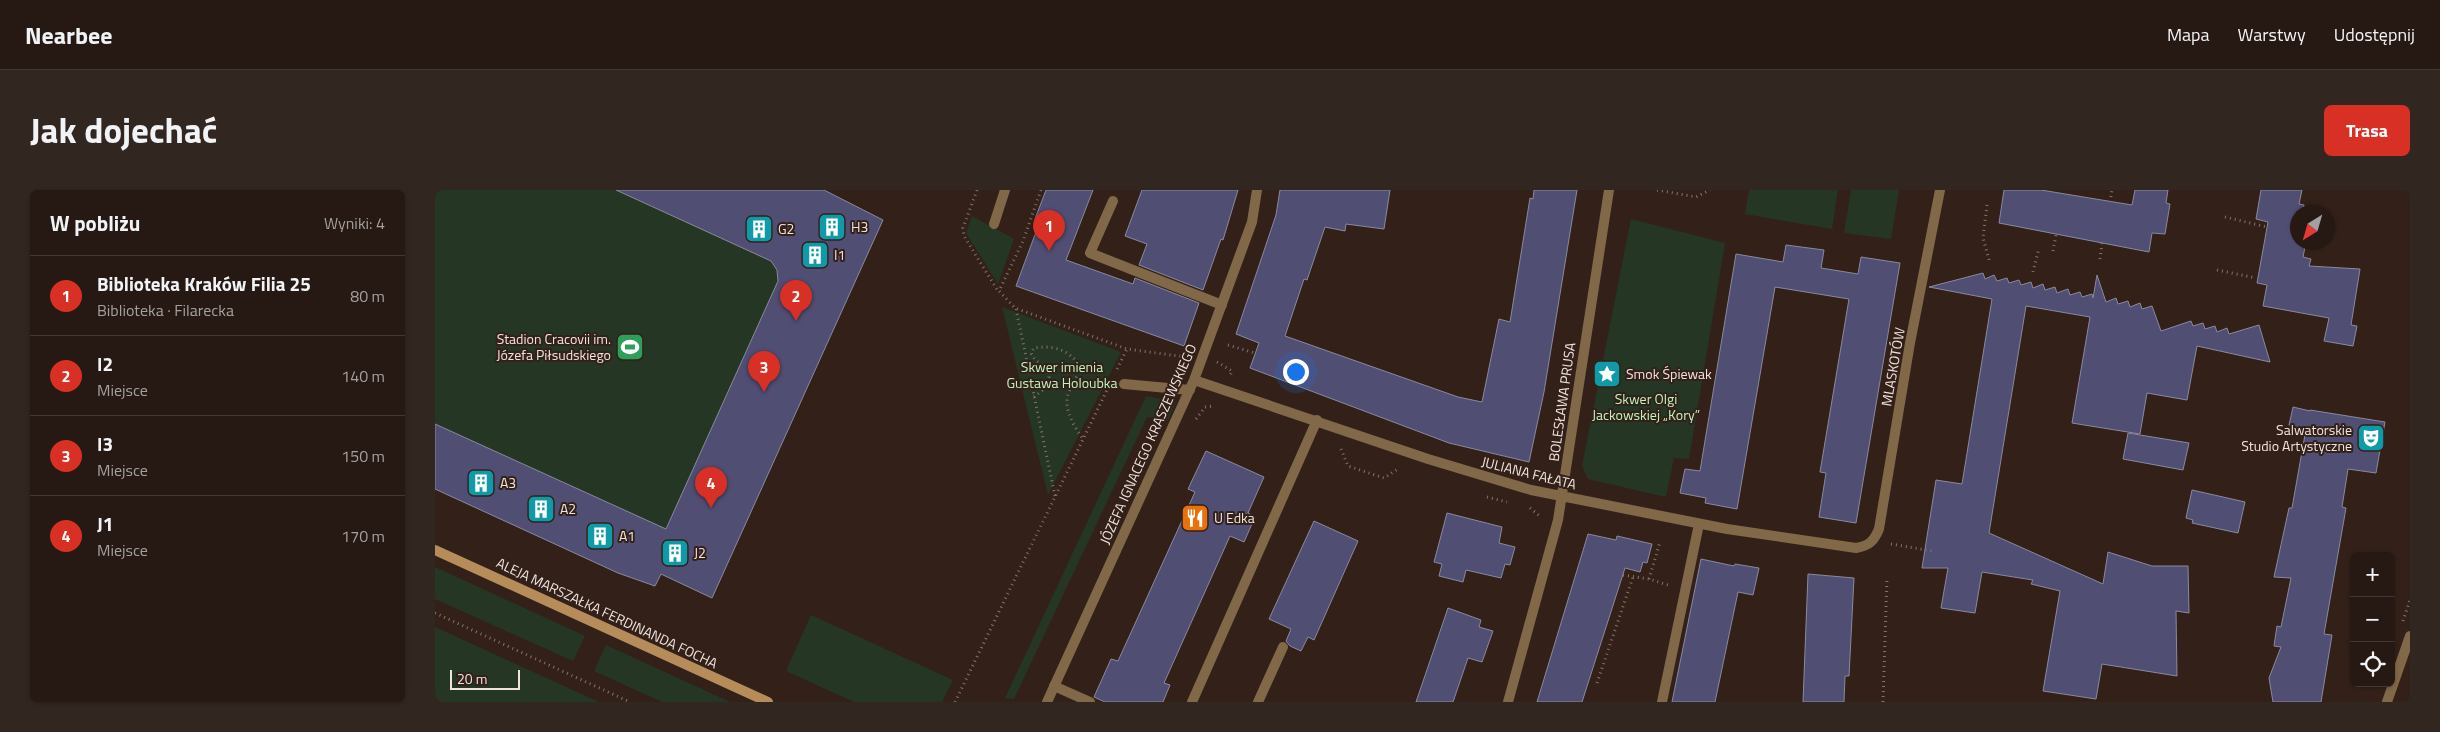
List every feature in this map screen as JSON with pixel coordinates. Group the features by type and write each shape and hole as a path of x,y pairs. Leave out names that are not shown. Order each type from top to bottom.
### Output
{"street":[{"path":"994,224 1005,190"},
{"name":"JÓZEFA IGNACEGO KRASZEWSKIEGO","path":"1047,702 1190,390 1252,222 1257,190"},
{"name":"BOLESŁAWA PRUSA","path":"1508,702 1559,520 1609,190"},
{"name":"MLASKOTÓW","path":"1867,546 1875,538 1879,529 1910,343 1940,190"},
{"path":"1113,201 1090,253 1221,304"},
{"name":"JULIANA FAŁATA","path":"1194,380 1428,459 1531,490 1699,524 1856,548 1867,546"},
{"path":"1124,384 1190,390"},
{"path":"1192,702 1317,420"},
{"path":"1662,702 1699,524"},
{"name":"ALEJA MARSZAŁKA FERDINANDA FOCHA","path":"435,550 768,702"},
{"path":"2387,702 2410,636"},
{"path":"1258,702 1283,647"},
{"path":"1054,686 1090,702"}],"path":[{"path":"977,190 963,228 964,236 999,291 1015,308 1127,349 1202,359"},
{"path":"999,291 1023,241 1041,190"},
{"path":"1657,190 1696,197 1710,190"},
{"path":"2110,202 2112,190"},
{"path":"1987,206 1983,238 1990,263"},
{"path":"2225,217 2267,227"},
{"path":"2053,251 2056,235"},
{"path":"2100,259 2103,243"},
{"path":"2033,272 2039,248"},
{"path":"2217,270 2256,278"},
{"path":"1015,308 1055,496"},
{"path":"1228,345 1255,353"},
{"path":"1035,397 1043,390 1049,377 1045,366 1033,358 1031,353 1034,348 1061,349 1075,360 1079,368 1077,377 1067,396 1067,406 1070,416 1083,439"},
{"path":"1115,374 1127,349"},
{"path":"1222,363 1232,371"},
{"path":"955,702 1111,382"},
{"path":"1195,421 1205,407 1219,405"},
{"path":"1309,438 1349,452"},
{"path":"1341,449 1348,466 1384,478 1398,469"},
{"path":"1390,466 1407,472"},
{"path":"1483,496 1511,503"},
{"path":"1649,579 1660,542"},
{"path":"1891,544 1932,551"},
{"path":"1623,575 1649,579 1685,591"},
{"path":"1883,702 1887,576"},
{"path":"1597,682 1633,577"},
{"path":"435,613 630,702"}],"green space":[{"name":"Stadion Cracovii im. Józefa Piłsudskiego","path":"435,190 824,190 883,220 712,598 661,574 654,588 652,587 653,585 639,581 640,579 435,489"},
{"path":"1749,190 1838,190 1832,229 1745,214"},
{"path":"1851,190 1899,190 1891,239 1844,233"},
{"path":"972,216 1014,239 998,284 966,233"},
{"name":"Skwer Olgi Jackowskiej „Kory”","path":"1631,219 1725,243 1689,459 1674,458 1666,497 1588,479 1582,466"},
{"name":"Skwer imienia Gustawa Holoubka","path":"1002,307 1121,352 1048,495"},
{"path":"1146,396 1176,402 1168,420 1147,417 1014,699 1005,698"},
{"path":"435,567 585,636 573,661 435,599"},
{"path":"811,615 953,680 942,702 854,702 786,671"},
{"path":"435,627 599,702 435,702"},
{"path":"606,645 730,702 662,702 594,671"}],"building":[{"path":"616,190 824,190 883,220 712,598 661,574 655,586 618,573 435,489 435,424 666,529 778,281 777,270 771,261"},
{"path":"1046,190 1093,190 1066,260 1133,284 1135,278 1199,303 1184,346 1016,286 1040,221 1035,219"},
{"path":"1142,190 1238,190 1223,240 1221,239 1203,290 1139,265 1147,244 1125,236"},
{"path":"1280,190 1390,190 1384,229 1346,224 1345,231 1325,227 1307,280 1304,279 1285,336 1458,397 1482,402 1499,319 1510,322 1530,198 1533,199 1534,190 1577,190 1544,392 1529,462 1449,443 1250,368 1259,343 1236,334 1276,215"},
{"path":"2004,190 2041,190 2132,205 2135,190 2168,190 2166,203 2170,204 2165,234 2152,233 2149,252 1999,223"},
{"path":"2261,190 2302,190 2299,204 2304,205 2290,205 2290,250 2304,250 2303,257 2311,259 2309,266 2360,269 2351,325 2357,326 2353,346 2324,341 2329,318 2263,306 2267,285 2257,283 2268,222 2256,219"},
{"path":"1786,245 1824,250 1821,268 1858,274 1861,257 1900,263 1856,523 1819,517 1826,473 1820,472 1849,299 1775,287 1737,509 1705,503 1706,498 1680,493 1685,469 1700,471 1736,254 1783,262"},
{"path":"1983,273 1985,279 1994,275 1997,281 2007,278 2009,283 2019,280 2021,285 2031,282 2033,288 2043,284 2045,290 2055,287 2057,293 2068,289 2070,295 2080,292 2082,297 2092,294 2093,298 2097,275 2106,302 2116,298 2118,304 2128,301 2130,307 2140,303 2142,309 2152,306 2161,331 2191,321 2193,326 2203,323 2205,329 2215,326 2217,332 2227,328 2229,334 2259,325 2270,362 2197,346 2187,400 2147,393 2140,434 2072,423 2090,317 2026,306 1989,533 2103,584 2108,552 2152,566 2188,566 2189,613 2176,611 2177,676 2102,664 2096,699 2043,691 2060,591 2031,584 2033,580 1982,572 1975,613 1941,608 1948,568 1922,568 1936,480 1962,484 1992,299 1929,287"},
{"path":"2293,407 2385,422 2376,473 2348,469 2342,507 2346,508 2324,634 2332,635 2321,702 2273,702 2269,678 2281,647 2274,646 2277,626 2281,627 2291,578 2274,577 2289,508 2292,508 2306,429 2289,425"},
{"path":"2128,433 2189,443 2183,470 2123,459"},
{"path":"1206,451 1264,477 1248,513 1255,517 1244,542 1230,536 1164,683 1170,685 1163,702 1105,702 1094,697 1111,659 1118,661 1195,492 1188,489"},
{"path":"2192,490 2245,502 2238,533 2192,523 2193,520 2186,518"},
{"path":"1447,513 1502,527 1499,543 1515,547 1510,565 1505,564 1501,578 1466,570 1463,582 1439,576 1442,564 1434,562"},
{"path":"1314,521 1358,541 1314,640 1308,637 1301,651 1290,646 1286,641 1291,629 1269,619"},
{"path":"1588,534 1616,540 1617,536 1652,544 1647,563 1643,562 1640,572 1625,568 1582,702 1537,702"},
{"path":"1701,559 1734,566 1735,564 1759,568 1753,595 1738,592 1715,702 1672,702"},
{"path":"1808,574 1854,578 1849,676 1845,676 1844,702 1803,702"},
{"path":"1448,608 1481,620 1479,627 1493,631 1482,662 1468,658 1453,702 1416,702"}],"place":[{"name":"H3","path":"832,227"},
{"name":"G2","path":"759,229"},
{"name":"Biblioteka Kraków Filia 25","path":"1049,251"},
{"name":"I1","path":"815,255"},
{"name":"I2","path":"796,321"},
{"name":"Stadion Cracovii im. Józefa Piłsudskiego","path":"630,347"},
{"name":"Smok Śpiewak","path":"1607,374"},
{"name":"I3","path":"764,392"},
{"name":"Salwatorskie Studio Artystyczne","path":"2371,438"},
{"name":"A3","path":"481,483"},
{"name":"J1","path":"711,508"},
{"name":"A2","path":"541,509"},
{"name":"U Edka","path":"1195,518"},
{"name":"A1","path":"600,536"},
{"name":"J2","path":"675,553"}]}
